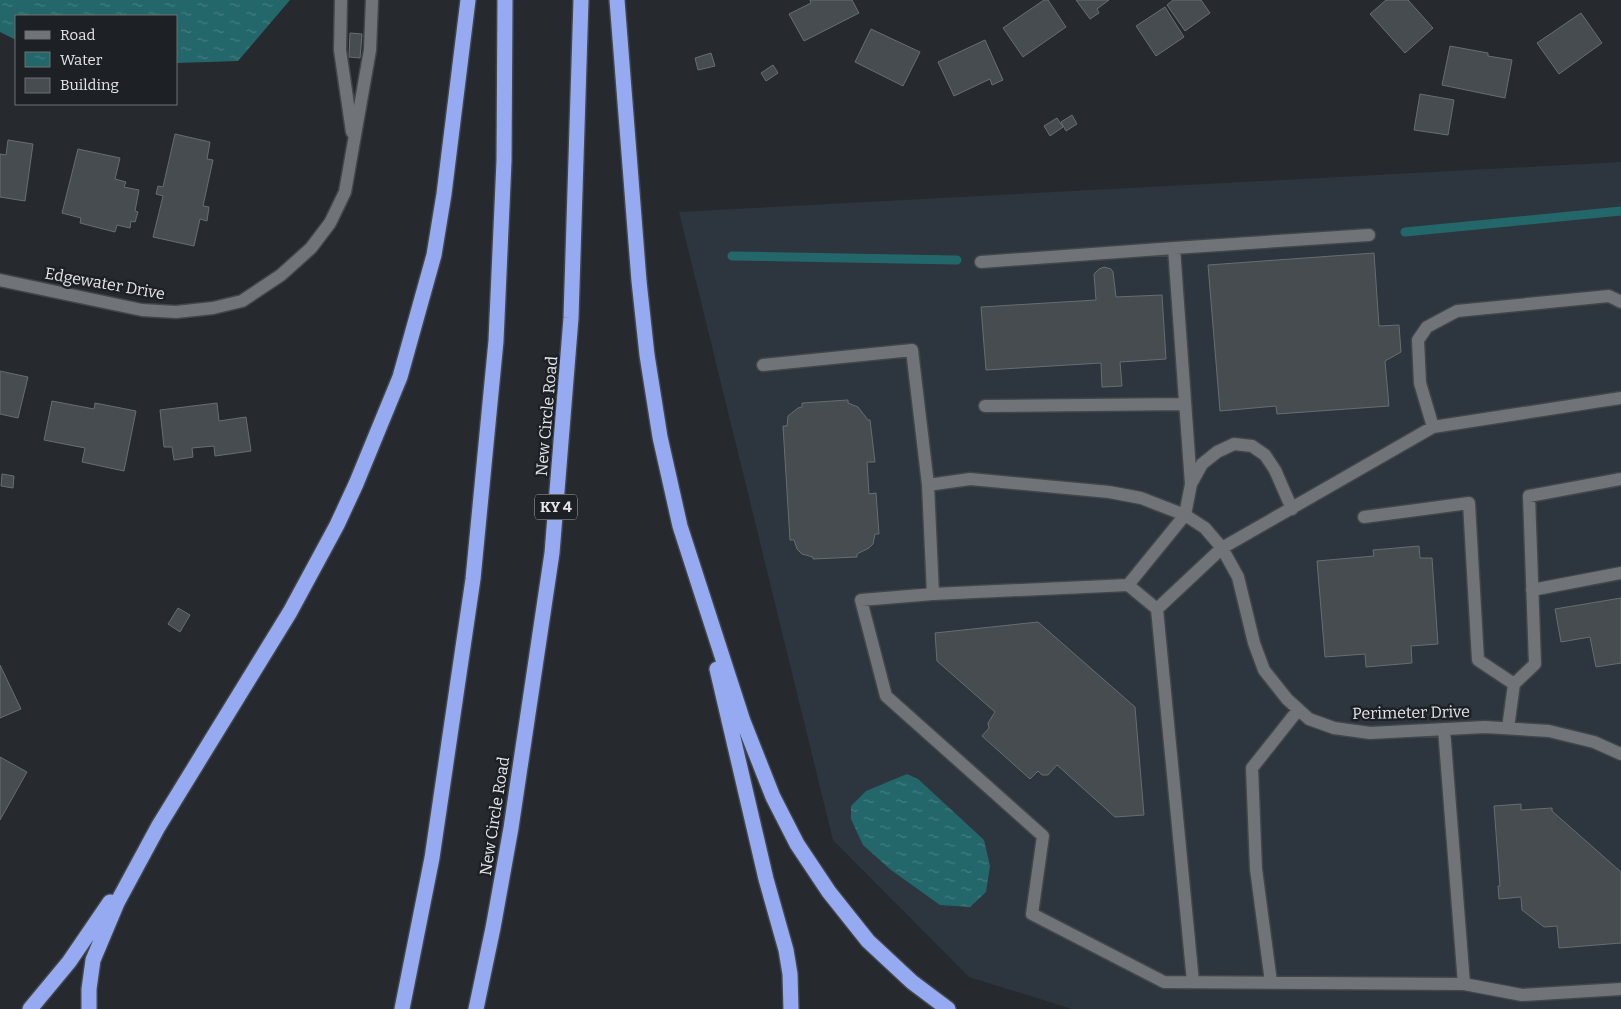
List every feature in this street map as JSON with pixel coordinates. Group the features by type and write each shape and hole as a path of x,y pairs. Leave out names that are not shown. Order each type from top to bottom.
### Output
{"highway":[{"path":"89,1009 89,989 93,960 117,903 158,827 290,612 337,525 400,377 434,255 444,194 468,0"},
{"path":"402,1009 432,858 473,579 496,341 504,161 505,0"},
{"name":"New Circle Road","path":"476,1009 511,828 552,553 571,318 581,0"},
{"path":"617,0 639,281 660,437 680,526 743,721 773,796 797,844 829,892 868,941 912,982 948,1009"},
{"path":"699,585 738,761 786,950 790,974 791,1009"},
{"path":"30,1009 69,962 141,858"}],"street":[{"name":"Edgewater Drive","path":"341,0 340,50 354,145"},
{"name":"Edgewater Drive","path":"0,280 142,310 176,312 213,308 242,301 287,270 311,248 330,223 346,192 370,50 372,0"},
{"path":"981,262 1369,236"},
{"path":"1128,585 1185,515 1191,484 1174,248"},
{"path":"1433,427 1420,383 1418,340 1427,326 1458,311 1609,296 1621,302"},
{"path":"763,365 912,350 928,485 932,594"},
{"path":"1157,609 1222,548 1433,427 1621,398"},
{"path":"985,406 1185,404"},
{"path":"1191,484 1202,464 1217,452 1234,444 1252,446 1265,455 1275,470 1292,509"},
{"path":"1508,728 1514,684 1535,664 1529,496 1621,478"},
{"name":"Perimeter Drive","path":"928,485 970,479 1109,492 1141,498 1185,515 1204,528 1222,548 1238,577 1254,643 1264,670 1287,699 1308,719 1334,728 1370,733 1485,727 1549,731 1594,742 1621,754"},
{"path":"1364,517 1469,503 1478,660 1514,684"},
{"path":"1532,590 1621,573"},
{"path":"1193,982 1157,609 1128,585 932,594 861,600 886,696 1043,836 1032,914 1164,982 1464,984 1522,995 1621,989"},
{"path":"1271,982 1256,869 1252,768 1298,710"},
{"path":"1444,729 1464,984"}],"shaded area":[{"path":"1621,162 1621,1009 1072,1009 969,977 833,840 679,212"}],"water":[{"path":"0,0 290,0 238,61 178,63 178,15 15,15 15,40 0,32"},
{"path":"907,774 918,779 984,840 990,866 986,892 970,907 940,905 891,870 863,845 851,819 851,806 866,791"}],"building":[{"path":"810,0 852,0 859,13 804,41 789,14 811,3"},
{"path":"1044,0 1048,0 1066,27 1023,57 1003,28"},
{"path":"1076,0 1109,0 1097,9 1099,13 1090,19"},
{"path":"1173,0 1201,0 1210,13 1185,31 1167,5"},
{"path":"1386,0 1408,0 1433,28 1405,53 1370,14"},
{"path":"1165,7 1184,37 1156,56 1136,26"},
{"path":"1581,13 1602,43 1559,74 1537,43"},
{"path":"871,29 920,52 903,86 855,62"},
{"path":"350,33 362,34 360,58 349,57"},
{"path":"985,40 1003,80 992,85 990,79 954,96 938,62"},
{"path":"1450,46 1488,53 1488,56 1512,60 1505,98 1442,85"},
{"path":"711,53 715,66 698,70 695,58"},
{"path":"773,65 778,73 766,81 761,73"},
{"path":"1420,94 1454,100 1448,135 1414,130"},
{"path":"1072,115 1077,124 1066,131 1061,122"},
{"path":"1057,118 1063,127 1050,136 1044,126"},
{"path":"175,134 210,142 207,159 213,160 203,206 209,207 207,221 200,219 194,246 153,237 163,196 156,194 158,186 163,187"},
{"path":"8,140 33,144 25,201 0,197 0,154 6,155"},
{"path":"78,149 120,158 115,179 126,182 124,187 139,190 135,211 138,212 135,222 131,221 130,228 117,225 115,232 80,223 81,218 62,213"},
{"path":"1374,253 1379,326 1399,325 1401,352 1385,361 1389,406 1277,414 1276,406 1220,411 1208,265"},
{"path":"1104,267 1111,269 1113,272 1116,297 1162,295 1166,359 1120,362 1122,386 1102,387 1101,363 986,370 981,307 1096,300 1094,274"},
{"path":"0,371 28,377 18,418 0,414"},
{"path":"848,400 848,403 858,407 870,420 875,462 867,462 869,494 876,493 879,534 875,534 873,544 857,554 857,557 813,559 813,557 802,554 797,549 794,540 790,540 783,426 787,426 788,416 802,407 802,403"},
{"path":"52,401 94,409 95,403 136,411 124,471 82,462 85,448 44,440"},
{"path":"217,403 219,421 246,417 251,451 215,456 214,446 192,448 193,457 174,460 172,447 164,447 160,410"},
{"path":"2,474 14,476 13,488 1,486"},
{"path":"1419,546 1420,558 1432,558 1438,644 1411,646 1412,663 1366,667 1365,654 1325,657 1317,561 1374,556 1373,550"},
{"path":"1621,598 1621,663 1596,667 1590,637 1561,642 1555,609"},
{"path":"178,608 190,615 180,632 168,624"},
{"path":"1038,622 1135,707 1144,815 1115,817 1057,765 1048,775 1042,775 1038,771 1030,779 982,736 989,728 988,723 995,712 937,661 935,633"},
{"path":"0,665 21,709 0,718"},
{"path":"0,757 27,772 0,820"},
{"path":"1521,804 1521,810 1552,808 1552,811 1621,872 1621,943 1559,948 1557,926 1544,927 1522,910 1521,897 1499,899 1498,886 1500,886 1494,806"}],"waterway":[{"path":"1405,232 1621,211"},
{"path":"732,256 957,260"}]}
